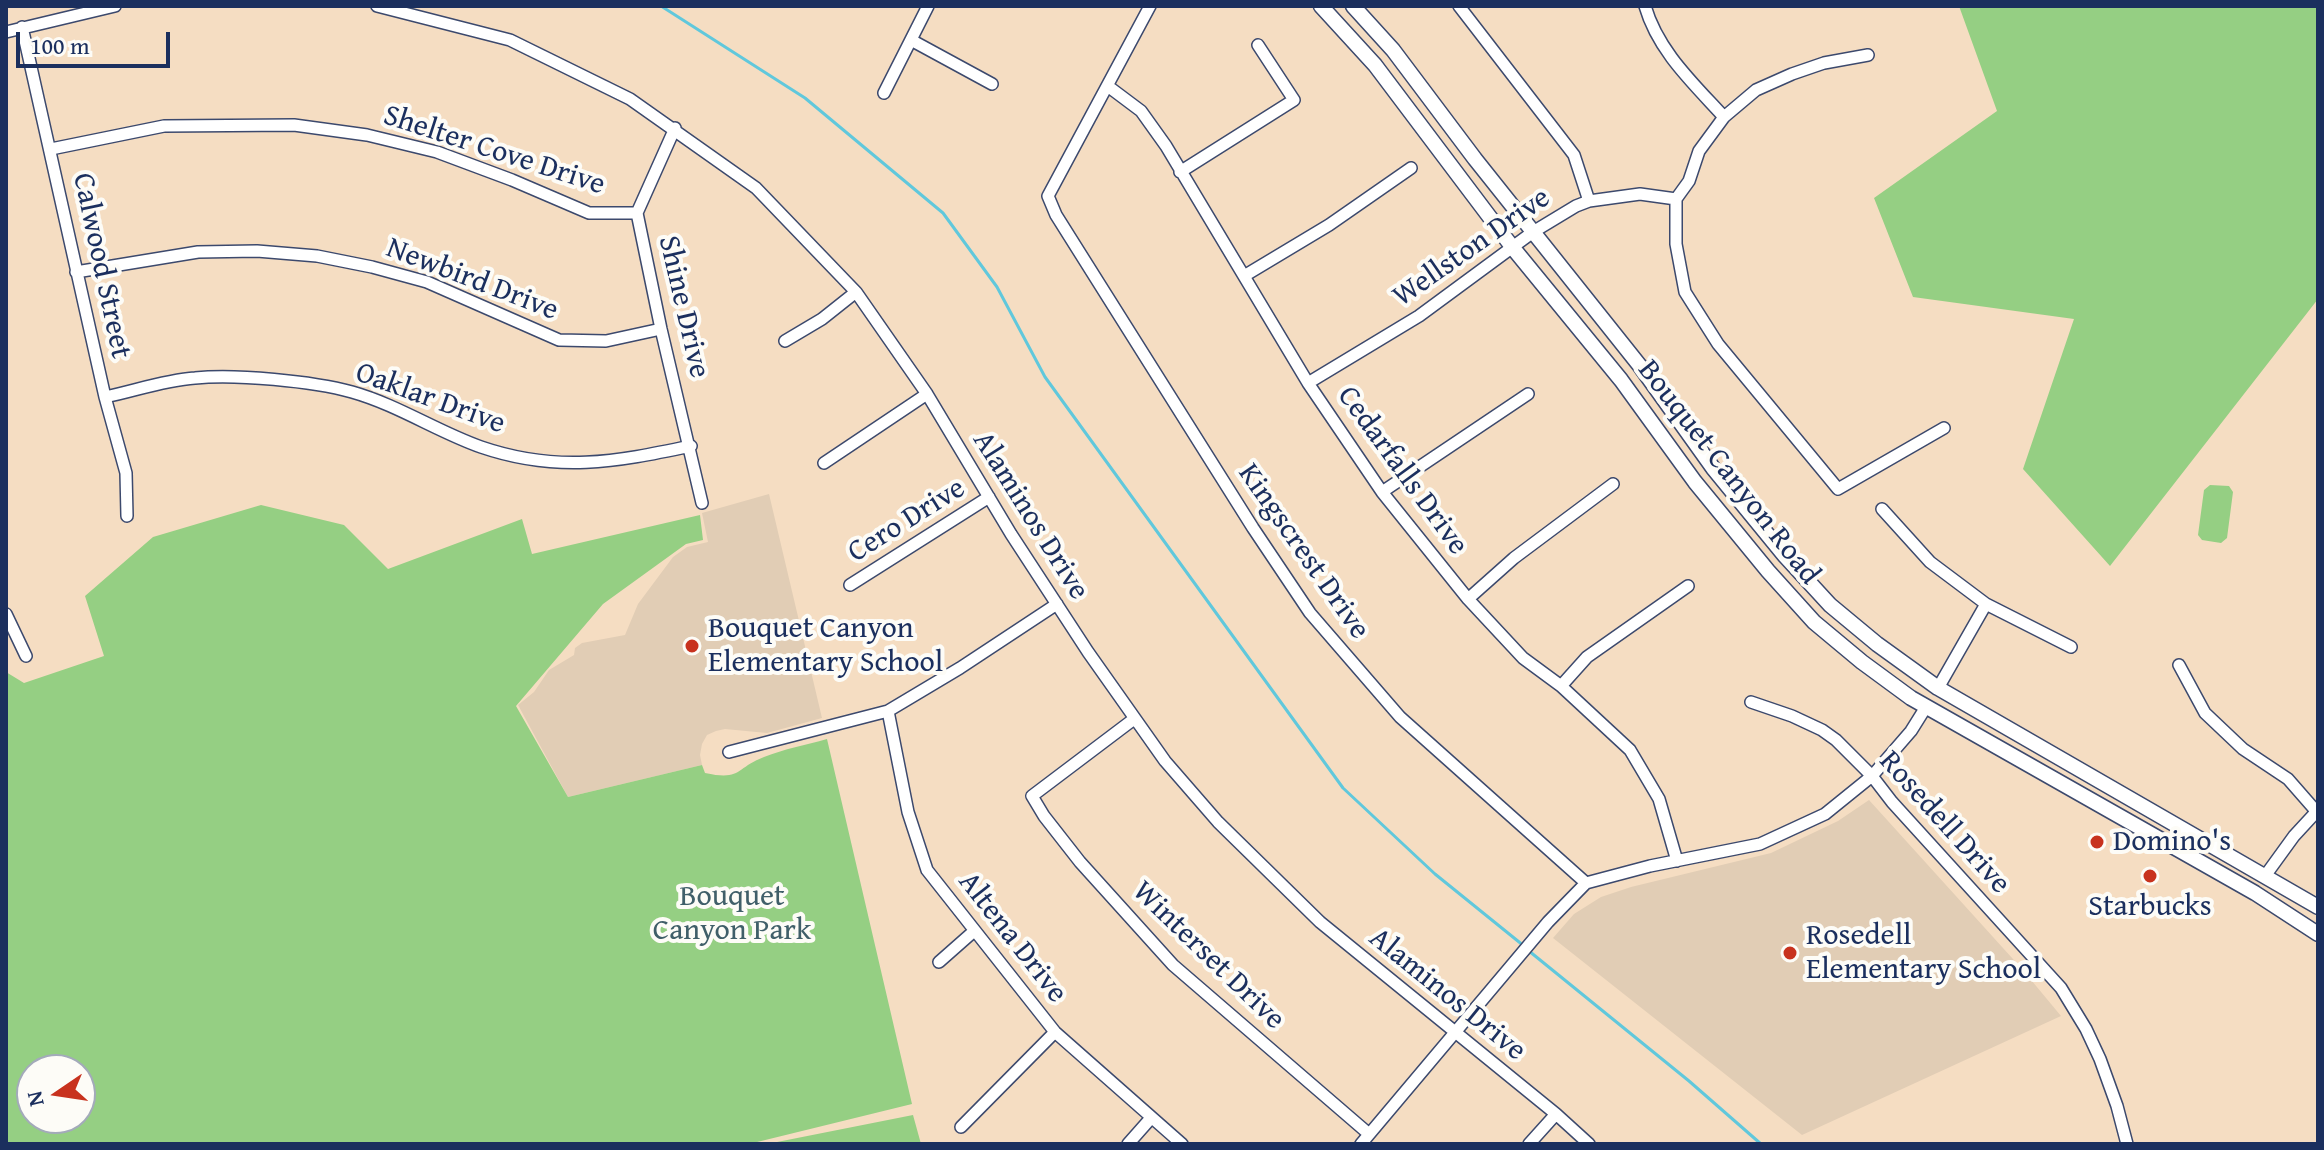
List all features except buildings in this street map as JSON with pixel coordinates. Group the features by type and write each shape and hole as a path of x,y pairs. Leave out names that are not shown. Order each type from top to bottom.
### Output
{"main road":[{"name":"Bouquet Canyon Road","path":"1321,6 1375,65 1513,248 1621,380 1695,482 1814,622 1862,662 1926,707 2255,893 2318,934"},
{"name":"Bouquet Canyon Road","path":"1353,6 1393,50 1640,366 1713,468 1830,605 1938,688 2318,907"},
{"path":"1926,707 1938,688"},
{"path":"2100,807 2094,797 2097,792 2185,841 2212,846"},
{"path":"2255,893 2265,876"}],"street":[{"path":"6,32 115,6"},
{"name":"Alaminos Drive","path":"377,6 510,40 630,99 756,188 856,292 927,394 1057,604 1134,719 1165,761 1218,822 1320,922 1589,1144"},
{"path":"884,93 928,6"},
{"path":"1109,87 1150,6"},
{"path":"1459,6 1574,155 1589,201"},
{"path":"1645,6 1649,20 1672,60 1724,117"},
{"name":"Calwood Street","path":"22,27 105,397 126,473 127,516"},
{"path":"911,40 992,84"},
{"path":"1180,172 1294,100 1258,45"},
{"path":"1868,55 1824,63 1792,74 1756,90 1724,117 1699,151 1689,181 1676,199 1676,244 1685,292 1718,344 1838,489 1944,428"},
{"name":"Cedarfalls Drive","path":"1109,87 1141,111 1166,146 1308,383 1382,492 1468,599 1523,658 1561,686 1630,750 1659,799 1677,861"},
{"name":"Kingscrest Drive","path":"1109,87 1048,196 1056,215 1310,613 1400,717 1586,883"},
{"name":"Shelter Cove Drive","path":"51,149 164,126 294,125 367,135 437,152 589,213 637,213"},
{"name":"Shine Drive","path":"675,128 637,213 702,503"},
{"path":"1244,276 1329,225 1411,168"},
{"name":"Wellston Drive","path":"1308,383 1419,316 1555,217 1589,201 1640,194 1676,199"},
{"name":"Newbird Drive","path":"76,272 198,252 257,251 317,256 427,282 559,340 606,341 661,329"},
{"path":"785,341 822,319 856,292"},
{"name":"Oaklar Drive","path":"105,397 194,378 274,380 351,391 480,447 522,457 587,464 691,446"},
{"path":"824,463 927,394"},
{"path":"1382,492 1528,394"},
{"path":"1468,599 1514,558 1613,484"},
{"name":"Cero Drive","path":"850,585 989,497"},
{"path":"1882,509 1930,562 1986,604 2071,647"},
{"path":"1561,686 1587,657 1688,586"},
{"path":"729,752 888,711 1057,604"},
{"path":"1938,688 1986,604"},
{"path":"6,614 26,656"},
{"path":"2179,665 2205,713 2243,749 2288,779 2317,811 2265,876"},
{"name":"Rosedell Drive","path":"1751,702 1792,716 1836,740 1872,776 1903,815 2061,988 2100,1059 2127,1144"},
{"path":"1365,1139 1457,1033 1536,935 1586,883 1760,844 1825,814 1872,776 1911,731 1926,707"},
{"name":"Altena Drive","path":"888,711 908,812 927,870 1055,1032 1182,1144"},
{"name":"Winterset Drive","path":"1134,719 1032,796 1080,862 1173,965 1365,1139"},
{"path":"939,962 973,932"},
{"path":"961,1127 1055,1032"},
{"path":"1529,1144 1556,1114"},
{"path":"1128,1144 1151,1118"}],"shaded area":[{"name":"Bouquet Canyon Elementary School","path":"769,494 822,718 767,733 716,731 707,735 702,744 702,765 568,797 518,705 534,692 549,670 574,655 575,648 582,643 625,635 638,604 673,557 687,547 708,542 702,513"},
{"name":"Rosedell Elementary School","path":"1869,800 2061,1016 1802,1135 1553,938 1574,914 1601,897 1771,853 1838,821"}],"green space":[{"path":"1959,6 2318,6 2318,299 2110,566 2023,469 2074,319 1913,297 1874,198 1997,111"},
{"path":"2210,485 2229,486 2233,492 2227,538 2221,543 2202,540 2198,535 2204,490"},
{"name":"Bouquet Canyon Park","path":"261,505 344,525 388,569 522,519 532,554 700,515 703,540 686,544 603,604 516,706 568,797 702,765 705,773 732,774 764,757 827,739 912,1104 749,1144 6,1144 6,672 24,683 104,656 85,596 153,537"},
{"path":"913,1115 921,1144 767,1144"}],"waterway":[{"path":"661,6 805,98 943,213 997,287 1045,377 1343,788 1435,874 1524,946"},
{"path":"1529,951 1761,1144"}],"place":[{"name":"Bouquet Canyon Elementary School","path":"692,646"},
{"name":"Domino's","path":"2097,842"},
{"name":"Starbucks","path":"2150,876"},
{"name":"Rosedell Elementary School","path":"1790,953"}]}
